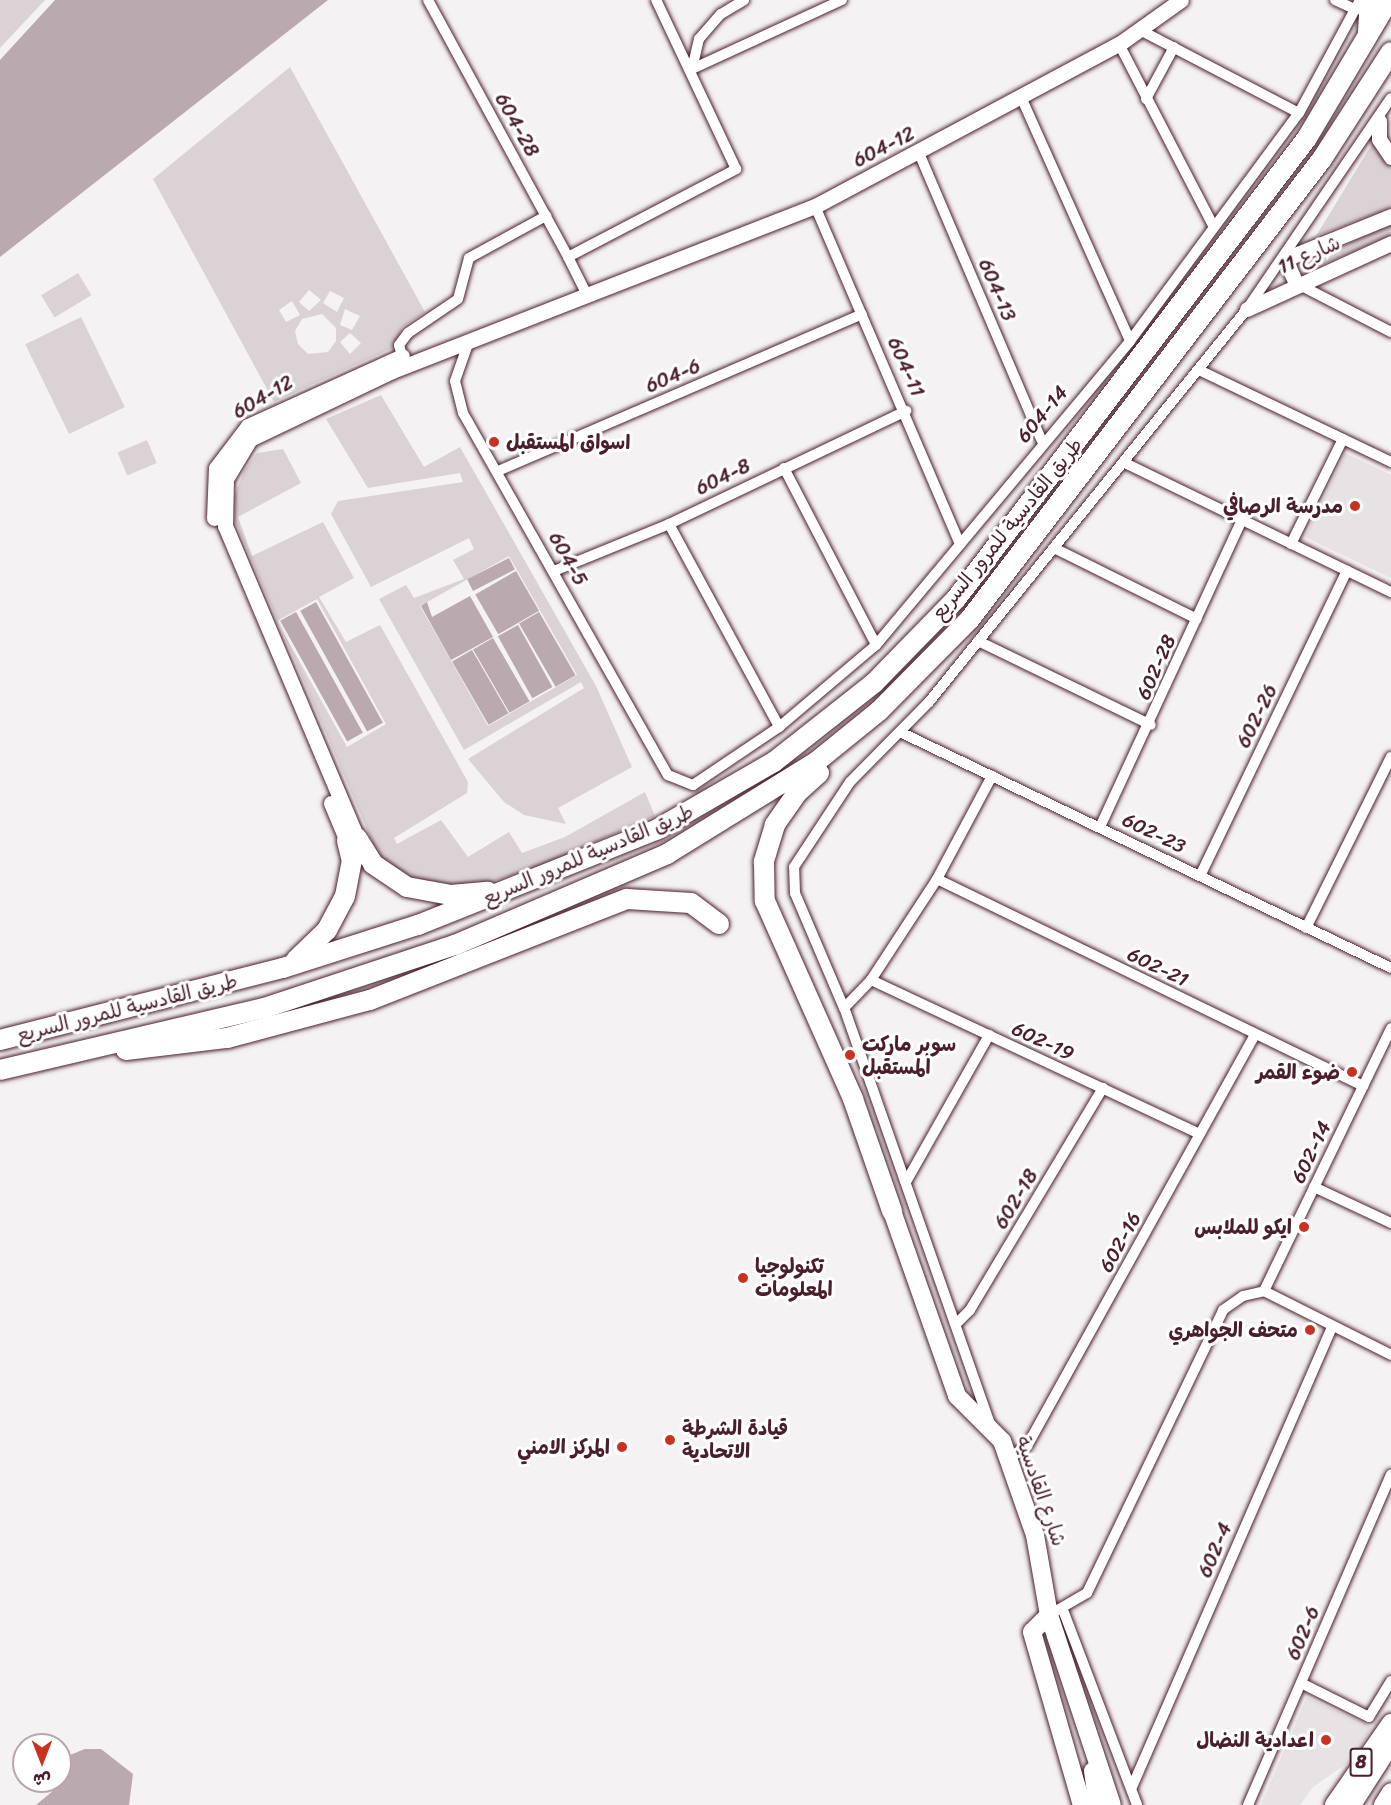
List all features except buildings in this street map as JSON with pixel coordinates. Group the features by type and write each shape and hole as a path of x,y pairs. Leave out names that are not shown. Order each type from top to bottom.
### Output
{"highway":[{"name":"طريق القادسية للمرور السريع","path":"0,1040 283,968 515,890 710,802 774,762 874,682 956,598 1142,360 1307,138 1389,0"},
{"path":"1362,3 1368,35"},
{"name":"طريق القادسية للمرور السريع","path":"0,1070 264,1008 455,945 667,854 782,786 849,736 970,619 1061,505 1322,159 1391,52"},
{"path":"849,736 837,757 781,813 766,849 763,888 772,925 854,1099 892,1211"},
{"path":"352,839 381,872 421,891 451,895 515,890"},
{"path":"283,968 314,945 337,913 352,871 352,839"},
{"path":"116,1044 139,1051 277,1027 413,984 627,898 691,903 719,924"}],"main road":[{"name":"604-12","path":"352,839 218,537 213,487 221,459 248,426 283,405 402,356 470,341 815,206 919,153 1119,44 1181,0"},
{"path":"1378,121 1378,140 1391,157"},
{"name":"شارع 11","path":"1285,259 1391,216"},
{"name":"شارع 11","path":"1247,309 1296,283 1391,243"},
{"path":"1285,259 1296,283"},
{"name":"604-12","path":"352,839 228,536 224,491 235,457 259,432 423,353 587,295"},
{"name":"شارع القادسية","path":"892,1211 957,1396 992,1428 1008,1459 1035,1535 1084,1719 1112,1805"},
{"path":"1056,1613 1032,1632 1082,1805"},
{"path":"1084,1719 1098,1805"},
{"name":"8","path":"1334,1805 1391,1723"},
{"path":"1352,1805 1389,1748"},
{"path":"1383,1805 1391,1792"}],"street":[{"name":"604-28","path":"428,0 587,295"},
{"path":"568,257 579,255 736,169 692,69 656,0"},
{"path":"692,69 699,39 721,14 744,0"},
{"path":"1335,0 1362,3"},
{"path":"692,69 839,1"},
{"name":"604-14","path":"682,784 703,781 779,727 876,645 1042,441 1130,341 1213,225 1299,113 1362,3"},
{"path":"1140,30 1299,113"},
{"path":"1119,44 1213,225"},
{"path":"1146,99 1174,47"},
{"path":"1021,97 1130,341"},
{"path":"992,1428 844,1008 795,893 794,867 850,782 900,732 1056,549 1247,309 1285,259 1391,98"},
{"name":"604-13","path":"919,153 1042,441"},
{"name":"604-11","path":"815,206 906,411 960,544"},
{"path":"402,356 403,339 458,299 469,258 546,216"},
{"path":"1296,283 1391,332"},
{"name":"604-6","path":"498,471 862,314"},
{"name":"604-5","path":"470,341 457,369 455,390 668,776 682,784"},
{"path":"1199,370 1391,462"},
{"name":"604-8","path":"554,571 669,524 906,411"},
{"path":"1291,544 1343,439"},
{"path":"1125,463 1391,592"},
{"path":"784,468 876,645"},
{"name":"602-28","path":"1100,827 1151,724 1242,520"},
{"path":"669,524 779,727"},
{"path":"1056,549 1197,620"},
{"name":"602-26","path":"1200,876 1347,571"},
{"path":"978,640 1151,724"},
{"name":"602-23","path":"900,732 1391,968"},
{"path":"1306,928 1391,757"},
{"path":"844,1008 871,980 937,879 992,776"},
{"name":"602-21","path":"937,879 1363,1086"},
{"name":"602-19","path":"871,980 1200,1134"},
{"name":"602-14","path":"1264,1291 1391,1028"},
{"path":"906,1182 989,1035"},
{"name":"602-16","path":"1008,1459 1027,1446 1255,1035"},
{"name":"602-18","path":"956,1324 970,1310 1103,1088"},
{"path":"1314,1187 1391,1223"},
{"path":"1137,1805 1132,1787 1056,1613 1088,1593 1223,1310 1243,1296 1264,1291 1391,1355"},
{"name":"602-4","path":"1132,1787 1332,1327"},
{"name":"602-6","path":"1248,1805 1391,1475"},
{"path":"1301,1683 1366,1716 1391,1680"}],"shaded area":[{"path":"0,0 45,0 0,48"},
{"path":"55,0 328,0 0,257 0,60"},
{"path":"290,67 425,312 402,327 395,347 274,402 153,179","holes":["309,290 321,300 309,311 299,302","330,291 344,298 337,312 323,303","292,301 300,315 286,322 279,310","345,309 360,316 352,330 340,325","322,314 336,328 336,341 328,352 308,354 298,344 295,331 302,319","350,333 361,343 350,354 340,342"]},
{"path":"1372,144 1391,167 1391,208 1316,236"},
{"path":"1391,224 1391,235 1310,270 1306,263"},
{"path":"78,273 91,295 55,317 41,295"},
{"path":"81,317 125,407 69,434 25,344"},
{"path":"381,395 424,467 460,447 596,686 632,767 558,808 566,824 524,815 504,802 468,759 584,688 581,682 464,750 379,599 406,585 414,598 464,579 453,560 474,549 469,538 371,587 331,514 338,501 463,482 460,473 368,488 326,419","holes":["509,556 577,675 488,726 420,606"]},
{"path":"147,440 157,463 127,476 118,453"},
{"path":"283,449 301,483 238,517 252,556 323,522 354,578 319,597 346,642 380,625 468,782 467,793 394,838 397,844 441,820 468,857 509,832 522,853 565,837 645,792 655,816 537,867 476,887 446,890 410,880 378,855 281,627 347,747 386,724 317,599 278,621 235,521 234,497 244,471 257,453"},
{"name":"مدرسة الرصافي","path":"1345,453 1391,475 1391,578 1305,537"},
{"path":"509,558 515,570 473,591 467,579"},
{"path":"516,571 539,611 498,634 475,594"},
{"path":"470,596 493,637 451,660 421,606 427,602 432,617"},
{"path":"316,602 383,723 367,731 300,611"},
{"path":"296,612 363,733 347,741 280,621"},
{"path":"539,612 576,675 556,687 519,624"},
{"path":"518,625 552,687 532,698 498,636"},
{"path":"493,638 530,701 510,713 473,650"},
{"path":"472,650 509,713 489,725 452,662"},
{"name":"اعدادية النضال","path":"1307,1697 1372,1727 1352,1760 1313,1787 1300,1805 1261,1805"},
{"path":"85,1749 101,1749 133,1774 129,1805 36,1805 50,1793 72,1793 72,1754"}],"place":[{"name":"اسواق المستقبل","path":"494,442"},
{"name":"مدرسة الرصافي","path":"1355,506"},
{"name":"سوبر ماركت المستقبل","path":"850,1055"},
{"name":"ضوء القمر","path":"1352,1072"},
{"name":"ايكو للملابس","path":"1304,1227"},
{"name":"تكنولوجيا المعلومات","path":"743,1278"},
{"name":"متحف الجواهري","path":"1310,1330"},
{"name":"قيادة الشرطة الاتحادية","path":"670,1440"},
{"name":"المركز الامني","path":"622,1447"},
{"name":"اعدادية النضال","path":"1326,1740"}]}
